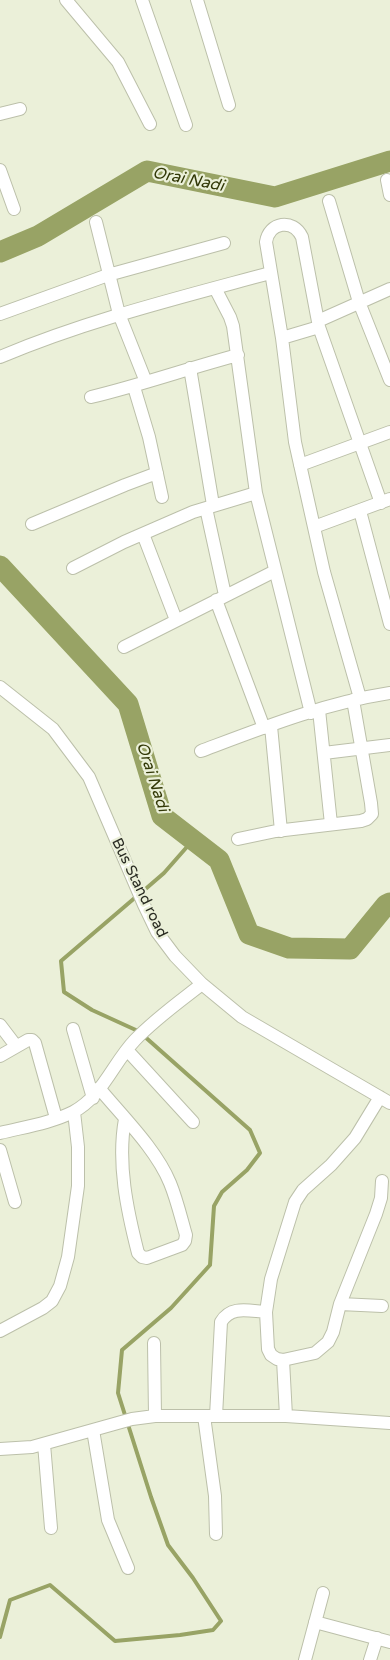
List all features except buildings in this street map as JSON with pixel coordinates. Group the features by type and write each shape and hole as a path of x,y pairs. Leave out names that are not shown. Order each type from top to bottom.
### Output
{"street":[{"path":"66,0 118,62 150,124"},
{"path":"142,0 186,125"},
{"path":"197,0 229,105"},
{"path":"0,114 20,109"},
{"path":"0,170 14,209"},
{"path":"387,180 390,195"},
{"path":"329,201 359,302 390,380"},
{"path":"96,222 108,276 140,384 162,497"},
{"path":"238,839 281,830 361,821 367,819 372,814 372,803 362,748 356,699 324,572 295,442 282,338 270,273 266,242 267,234 277,227 290,225 295,227 302,237 318,324 360,444 385,501 314,527"},
{"path":"0,314 108,276 224,244"},
{"path":"0,357 42,340 119,314 270,273"},
{"path":"216,288 230,317 238,355 256,493 275,571 315,711 324,752 331,824"},
{"path":"282,338 318,324 359,302 390,289"},
{"path":"92,397 238,355"},
{"path":"190,368 220,598 267,727 281,830"},
{"path":"300,465 390,432"},
{"path":"32,524 157,473"},
{"path":"73,568 143,534 209,506 256,493"},
{"path":"360,511 390,624"},
{"path":"143,534 176,620"},
{"path":"124,647 275,571"},
{"name":"Bus Stand road","path":"0,687 53,729 78,760 89,777 130,876 157,932 175,956 202,984 242,1017 385,1100"},
{"path":"201,751 315,711 356,699 390,693"},
{"path":"324,752 390,744"},
{"path":"0,1133 74,1112 96,1093 130,1046 156,1021 202,984"},
{"path":"0,1025 16,1046"},
{"path":"73,1029 96,1093 125,1120 161,1165 170,1183 186,1235 185,1241 182,1244 147,1258 142,1257 138,1253 127,1203 122,1154 125,1120"},
{"path":"0,1056 28,1040 36,1043 56,1118"},
{"path":"130,1046 193,1122"},
{"path":"382,1181 376,1214 340,1304 333,1332 328,1342 315,1353 283,1360 276,1359 268,1350 266,1312 271,1279 296,1202 303,1190 331,1165 385,1100"},
{"path":"0,1331 43,1308 52,1300 60,1286 68,1257 78,1186 78,1147 74,1112"},
{"path":"0,1150 5,1190 15,1202"},
{"path":"340,1304 382,1306"},
{"path":"216,1534 210,1416 221,1322 230,1311 266,1312"},
{"path":"154,1343 155,1416"},
{"path":"283,1360 286,1416"},
{"path":"0,1449 32,1447 132,1419 155,1416 286,1416 390,1423"},
{"path":"93,1430 108,1520 128,1568"},
{"path":"44,1444 51,1528"},
{"path":"305,1660 323,1593"},
{"path":"315,1622 390,1642"},
{"path":"370,1660 377,1638"}],"waterway":[{"name":"Orai Nadi","path":"0,252 38,236 147,171 275,197 390,161"},
{"name":"Orai Nadi","path":"0,566 128,704 162,816 219,860 249,934 289,948 350,949 386,905 390,903"},
{"path":"142,892 164,873 193,840"},
{"path":"137,896 61,961 64,992 92,1010 138,1031"},
{"path":"0,1637 10,1600 50,1585 115,1641 213,1630 221,1621 193,1578 168,1545 118,1393 122,1350 171,1308 210,1265 214,1206 222,1192 247,1170 260,1153 250,1130 144,1036"}]}
